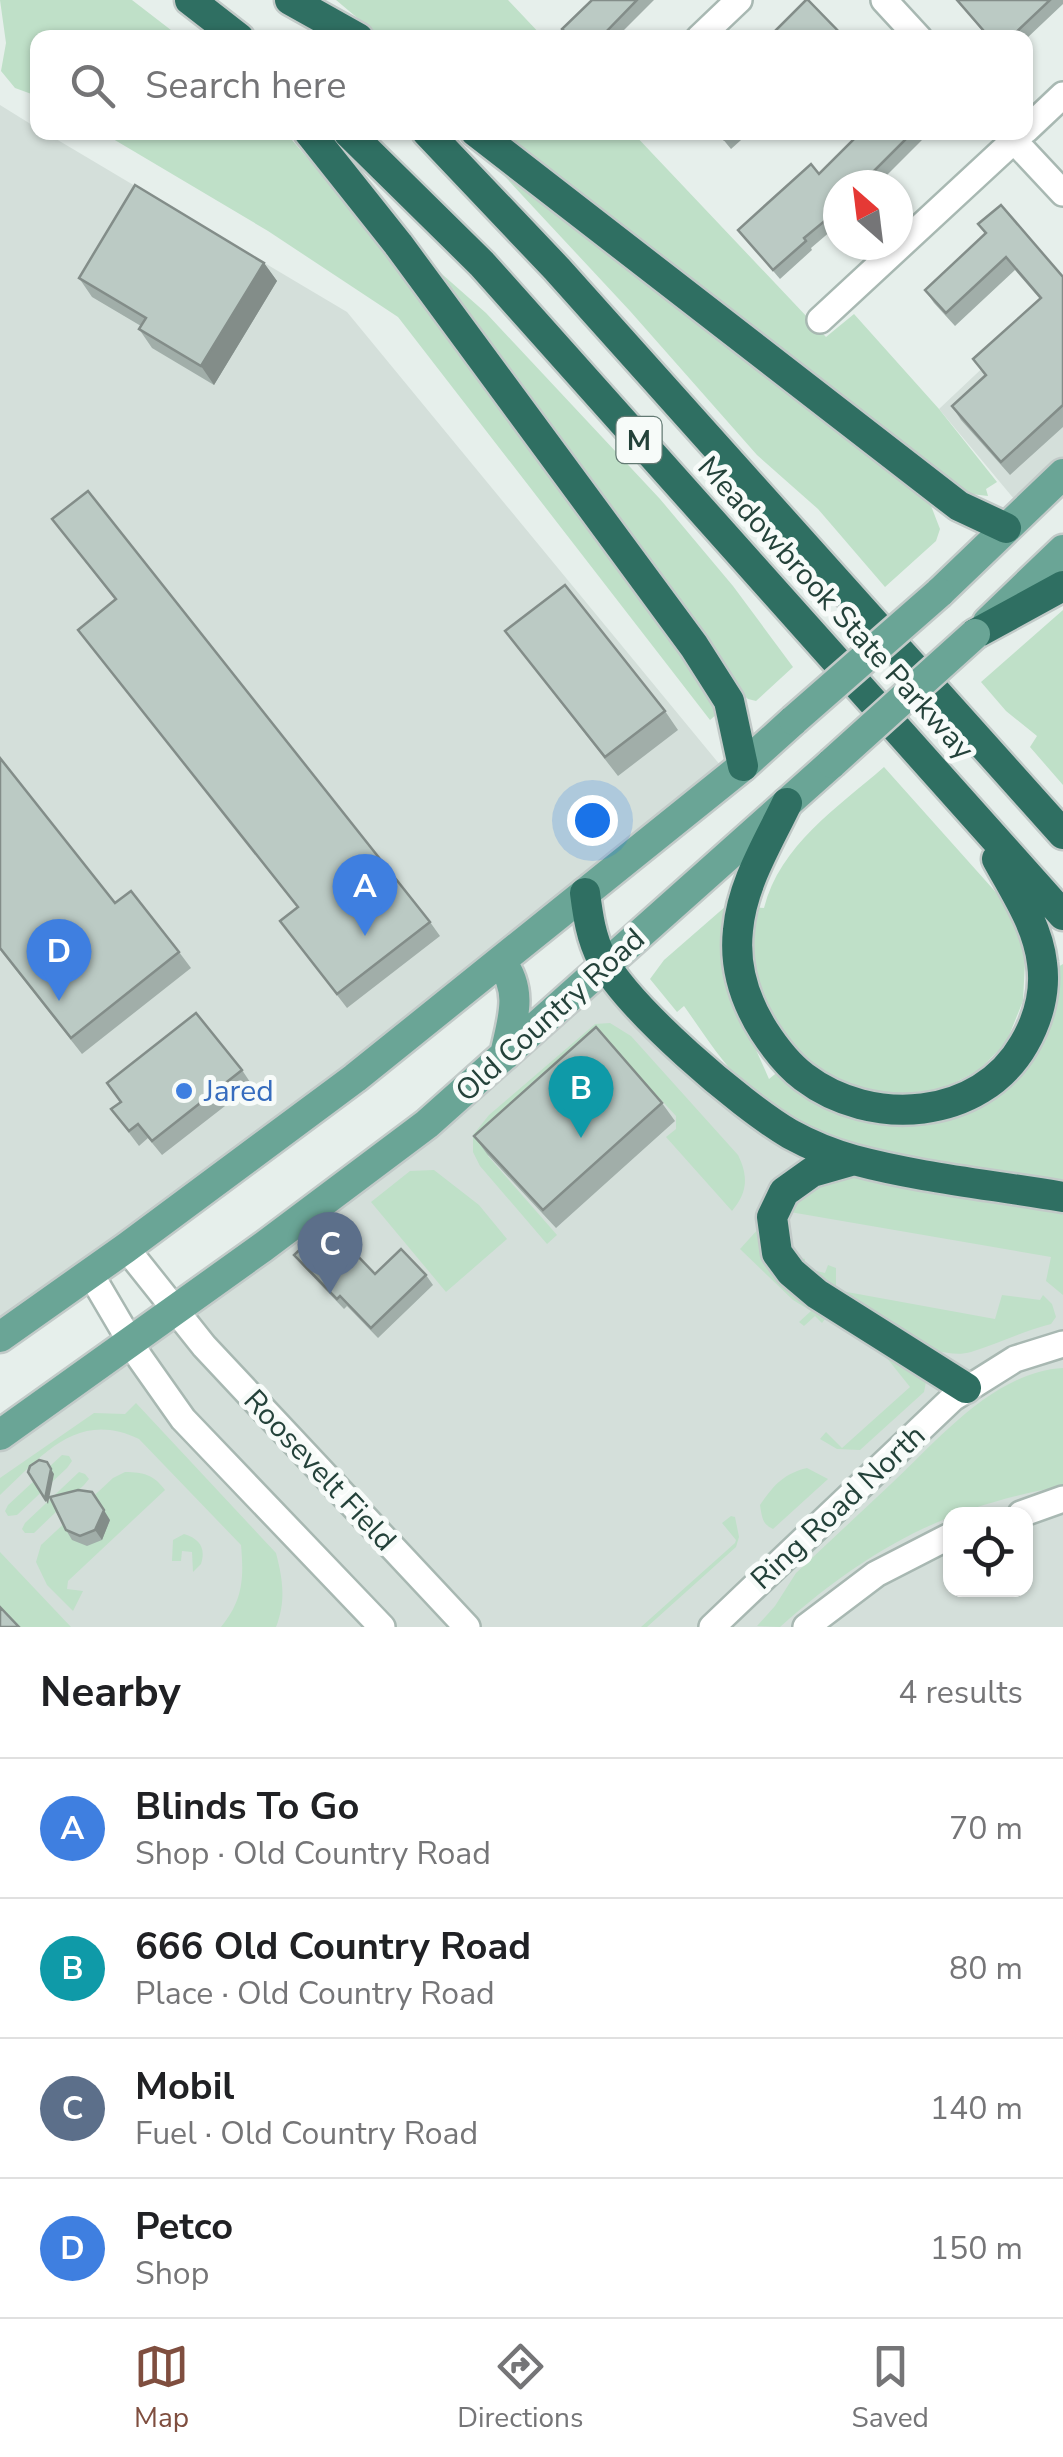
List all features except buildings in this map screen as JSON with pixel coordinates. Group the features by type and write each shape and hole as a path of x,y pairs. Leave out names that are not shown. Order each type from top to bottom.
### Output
{"highway":[{"path":"277,0 313,30"},
{"path":"290,0 344,30"},
{"path":"199,7 221,30"},
{"path":"199,7 228,30"},
{"path":"315,140 398,244 694,646 730,701 742,766"},
{"name":"Meadowbrook State Parkway","path":"356,140 482,264 1063,915"},
{"name":"Meadowbrook State Parkway","path":"435,140 547,258 1063,834"},
{"path":"486,140 950,499 1006,528"},
{"path":"975,634 1063,586"},
{"path":"1006,770 1063,812"},
{"path":"788,803 754,872 740,914 738,964 748,1001 774,1045 806,1079 846,1100 900,1111 951,1103 995,1079 1018,1053 1039,1010 1043,978 1036,936 974,817"},
{"path":"585,893 591,931 606,966 659,1028 790,1134 854,1160 1063,1197"},
{"path":"854,1160 812,1172 784,1192 772,1217 778,1253 791,1272 816,1294 966,1388"}],"main road":[{"path":"0,1337 355,1078 502,962 742,766 938,593 1063,474"},
{"name":"Old Country Road","path":"0,1435 392,1152 788,803 1063,550"},
{"path":"502,962 513,978 516,995 505,1055"}],"street":[{"path":"708,30 739,0"},
{"path":"884,0 911,30"},
{"path":"1033,120 1063,95"},
{"path":"820,320 1011,140"},
{"path":"1022,140 1063,194"},
{"name":"Roosevelt Field","path":"126,1248 174,1311 468,1627"},
{"path":"90,1273 130,1343 194,1432 382,1627"},
{"name":"Ring Road North","path":"712,1627 966,1388 1015,1358 1063,1344"},
{"path":"1033,1511 1063,1499"},
{"path":"1033,1514 1063,1510"},
{"path":"806,1627 876,1574 943,1540"},
{"path":"699,1627 739,1600"}],"shaded area":[{"path":"0,105 30,124 30,140 58,140 347,312 730,777 0,1337"},
{"path":"1063,292 1063,474 1024,511 939,409"},
{"path":"606,966 751,1106 1063,1229 1063,1627 0,1627 0,1435 174,1311"}],"green space":[{"path":"0,0 132,0 171,30 30,30 30,93 15,88 1,71 6,43"},
{"path":"336,0 508,0 536,30 372,30"},
{"path":"115,140 292,140 376,238 716,695 718,713 710,720 398,317 268,231"},
{"path":"471,140 928,498 940,529 936,541 885,587 818,509 757,455"},
{"path":"503,140 640,140 826,337 854,314 939,409 997,482 986,489 988,496 962,493"},
{"path":"426,260 486,313 660,499 733,586 793,667 756,701 734,687"},
{"path":"1063,610 1063,785 1030,747 1037,736 1006,711 981,682"},
{"path":"884,767 1001,898 1018,925 1025,962 1023,1001 1006,1043 978,1071 940,1090 893,1094 859,1090 817,1074 790,1050 752,983 749,907 764,908 783,865 812,829"},
{"path":"726,906 725,952 734,995 769,1079 780,1070 822,1101 988,1093 1051,971 1063,964 1063,1183 872,1148 800,1122 756,1094 722,1059 684,1006 677,1012 650,979 664,960"},
{"path":"610,1023 631,1036 738,1155 744,1170 743,1191 732,1211 666,1137 676,1129 676,1116 612,1047 488,1156 557,1235 547,1244 480,1166 473,1152 473,1135 489,1115 595,1024"},
{"path":"434,1170 479,1205 507,1239 446,1292 371,1202 410,1171"},
{"path":"829,1171 1063,1207 1063,1295 1046,1281 1051,1257 790,1212 784,1205"},
{"path":"760,1227 760,1247 772,1271 828,1315 822,1323 815,1316 804,1326 799,1322 811,1311 793,1300 740,1249"},
{"path":"797,1257 805,1259 804,1268 825,1273 828,1265 836,1268 836,1290 995,1319 1002,1295 1040,1300 1043,1295 1052,1304 1056,1317 1051,1324 971,1352 928,1348 856,1308 796,1265"},
{"path":"882,1352 926,1382 924,1392 860,1450 837,1449 820,1439 826,1432 842,1448 910,1387"},
{"path":"1063,1368 1063,1486 979,1507 943,1507 943,1520 878,1553 780,1627 757,1626 796,1573 949,1428 991,1395 1038,1372"},
{"path":"136,1403 276,1553 282,1590 276,1627 221,1627 234,1608 240,1589 241,1545 139,1439 117,1431 79,1433 46,1452 0,1495 0,1478 94,1413 125,1414"},
{"path":"62,1455 72,1461 67,1468 17,1515 8,1516 8,1505"},
{"path":"807,1468 828,1479 773,1529 769,1527 760,1505 780,1481"},
{"path":"79,1472 89,1479 84,1485 34,1533 25,1533 25,1523"},
{"path":"125,1472 148,1475 165,1490 68,1581 67,1589 83,1591 73,1611 47,1585 36,1562 41,1545 113,1478"},
{"path":"735,1517 739,1537 736,1547 647,1627 641,1627 735,1543 722,1523"},
{"path":"184,1534 198,1541 202,1549 201,1564 193,1572 192,1552 182,1551 181,1561 172,1561 173,1540"},
{"path":"0,1552 71,1627 14,1627 0,1612"}],"place":[{"name":"Blinds To Go","path":"365,936"},
{"name":"Petco","path":"59,1001"},
{"name":"Jared","path":"184,1091"},
{"name":"666 Old Country Road","path":"581,1138"},
{"name":"Mobil","path":"330,1294"}]}
